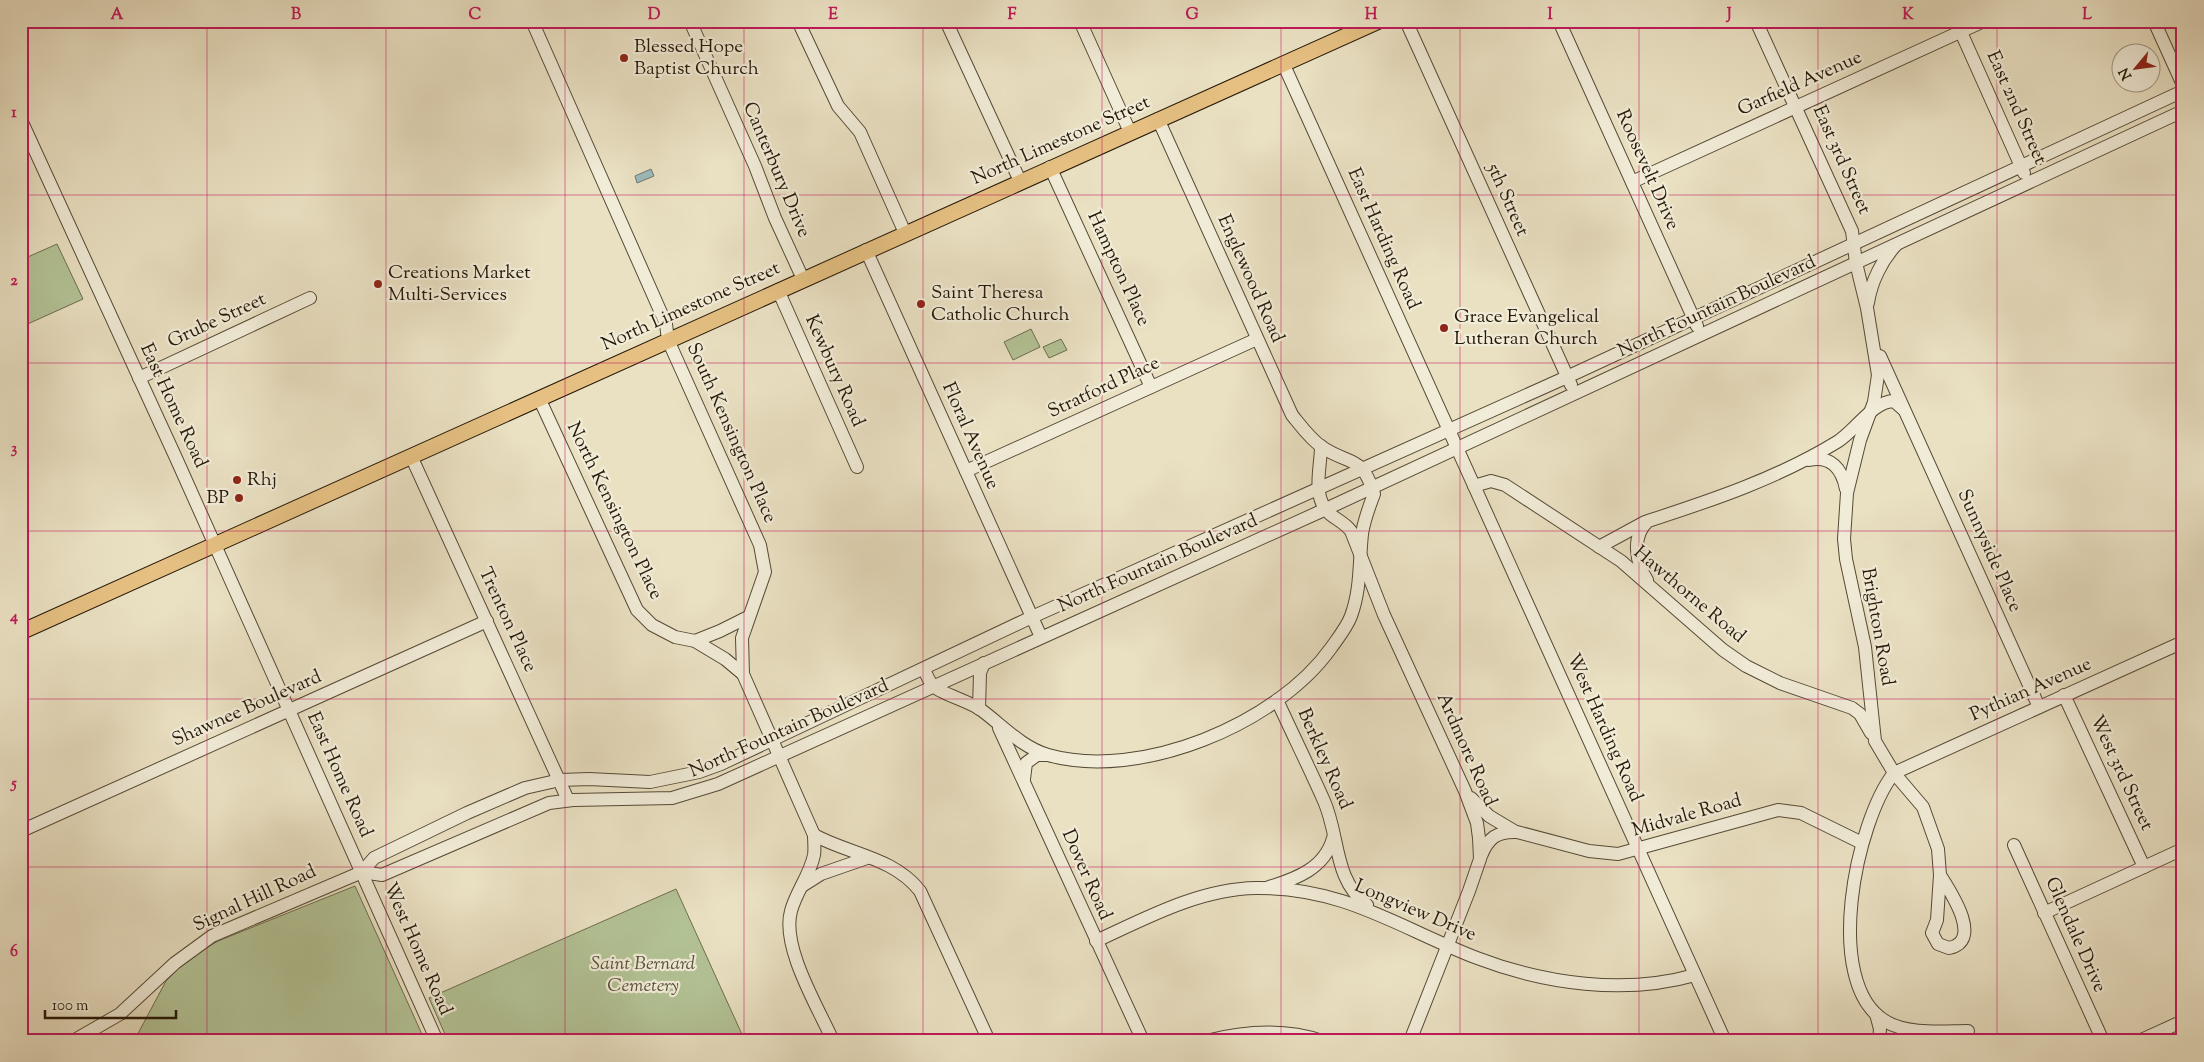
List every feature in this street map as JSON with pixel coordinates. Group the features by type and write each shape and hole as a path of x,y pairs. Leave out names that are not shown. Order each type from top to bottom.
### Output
{"main road":[{"name":"North Limestone Street","path":"21,632 1050,167 1379,21"}],"street":[{"name":"South Kensington Place","path":"532,21 666,324 668,340 760,545 765,572 742,638 743,674"},
{"name":"Canterbury Drive","path":"690,21 803,279"},
{"path":"798,21 838,106 860,132 905,233"},
{"path":"946,21 1020,181"},
{"path":"1080,21 1130,132"},
{"name":"5th Street","path":"1406,21 1575,394"},
{"name":"Roosevelt Drive","path":"1559,21 1701,335"},
{"name":"East 3rd Street","path":"1756,21 1852,231 1856,263"},
{"name":"Garfield Avenue","path":"1632,182 1796,106 1958,27 1984,21"},
{"path":"2154,21 2183,84"},
{"name":"East 2nd Street","path":"1958,27 2029,182"},
{"name":"East Harding Road","path":"1283,64 1448,431"},
{"name":"North Fountain Boulevard","path":"362,872 374,858 467,813 525,788 560,780 589,779 650,782 699,772 1363,467 1568,377 1855,245 1905,219 2020,165 2183,91"},
{"name":"North Fountain Boulevard","path":"362,872 382,875 531,809 568,800 672,798 718,784 1457,449 2183,111"},
{"name":"Englewood Road","path":"1158,119 1292,415 1322,446 1363,467"},
{"name":"East Home Road","path":"21,120 362,872"},
{"name":"Hampton Place","path":"1050,167 1151,387"},
{"path":"1867,308 1871,289 1878,273 1889,253 1899,243"},
{"name":"Floral Avenue","path":"866,250 1041,637"},
{"name":"Brighton Road","path":"1856,263 1867,308 1878,375 1877,389 1858,448 1847,493 1844,539 1846,559 1865,647 1875,741 1894,773 1912,793 1928,818 1938,849 1940,875 1937,920 1932,933 1938,944 1949,948 1960,944 1963,940 1964,922 1950,891 1940,875"},
{"name":"Kewbury Road","path":"778,290 857,467"},
{"name":"Grube Street","path":"139,378 310,298"},
{"name":"Sunnyside Place","path":"1872,338 2039,707"},
{"name":"Stratford Place","path":"966,471 1257,339"},
{"name":"North Kensington Place","path":"539,398 637,610 652,625 675,637 695,641 725,659 743,674"},
{"path":"1599,547 1648,521 1748,486 1804,460 1838,442 1881,403 1888,401 1898,404 1905,411"},
{"name":"West Harding Road","path":"1448,431 1726,1041"},
{"path":"1318,489 1322,446"},
{"name":"Trenton Place","path":"411,456 568,800"},
{"path":"1804,460 1822,458 1836,466 1844,478 1847,493"},
{"path":"924,669 933,686 979,709 1026,745 1047,754 1084,761 1107,761 1155,754 1178,748 1232,726 1277,700 1323,657 1350,617 1360,580 1360,555 1366,513 1374,494 1363,467"},
{"name":"Hawthorne Road","path":"1474,486 1491,481 1505,485 1620,561 1723,650 1746,666 1780,683 1852,708 1860,714 1875,741"},
{"name":"Ardmore Road","path":"1318,489 1326,509 1351,531 1384,615 1465,790 1477,824 1480,859 1410,1041"},
{"path":"1648,521 1640,530 1637,554 1641,570 1654,590"},
{"path":"695,641 748,617"},
{"name":"Shawnee Boulevard","path":"21,830 487,621"},
{"name":"Pythian Avenue","path":"1894,773 2183,642"},
{"path":"979,709 980,673 984,663"},
{"path":"743,674 814,835 814,854 795,899 788,925 791,946 833,1041"},
{"name":"West 3rd Street","path":"2064,695 2144,867"},
{"name":"Berkley Road","path":"1277,700 1324,801 1334,835 1336,853 1346,880 1360,900 1374,911"},
{"name":"Dover Road","path":"997,723 1143,1041"},
{"path":"1025,783 1026,763 1037,755 1047,754"},
{"path":"1879,1041 1880,1029 1876,1014 1860,993 1850,953 1853,888 1862,843 1888,781 1894,773"},
{"name":"Midvale Road","path":"1465,790 1489,816 1517,832"},
{"name":"Midvale Road","path":"1480,859 1488,841 1505,831 1517,832 1608,854 1639,850 1778,810 1802,813 1862,843"},
{"path":"814,835 867,858 886,863 901,871 920,891 989,1041"},
{"name":"Berkley Road","path":"1264,888 1295,878 1319,863 1331,846 1334,835"},
{"name":"Glendale Drive","path":"2014,846 2103,1041"},
{"path":"2044,913 2183,849"},
{"path":"802,886 821,874 867,858"},
{"name":"Signal Hill Road","path":"73,1041 120,1014 176,963 212,936 362,872"},
{"name":"West Home Road","path":"362,872 437,1041"},
{"name":"Longview Drive","path":"1096,941 1188,901 1236,890 1264,888 1327,896 1374,911 1448,945 1512,970 1582,983 1638,984 1664,982 1696,975"},
{"path":"1876,1014 1900,1027 1968,1031"},
{"path":"2139,1041 2183,1021"},
{"path":"1206,1041 1247,1033 1269,1032 1288,1033 1322,1041"}],"green space":[{"path":"57,244 83,299 21,327 21,260"},
{"path":"1031,329 1040,347 1013,360 1004,342"},
{"path":"1061,339 1067,350 1049,358 1043,347"},
{"path":"355,886 425,1041 134,1041 166,981 189,958 218,941"},
{"name":"Saint Bernard Cemetery","path":"676,889 745,1041 448,1041 429,998"}],"water":[{"path":"651,169 654,176 637,183 635,176"}],"place":[{"name":"Blessed Hope Baptist Church","path":"624,58"},
{"name":"Creations Market Multi-Services","path":"378,284"},
{"name":"Saint Theresa Catholic Church","path":"921,304"},
{"name":"Grace Evangelical Lutheran Church","path":"1444,328"},
{"name":"Rhj","path":"237,480"},
{"name":"BP","path":"239,498"}]}
